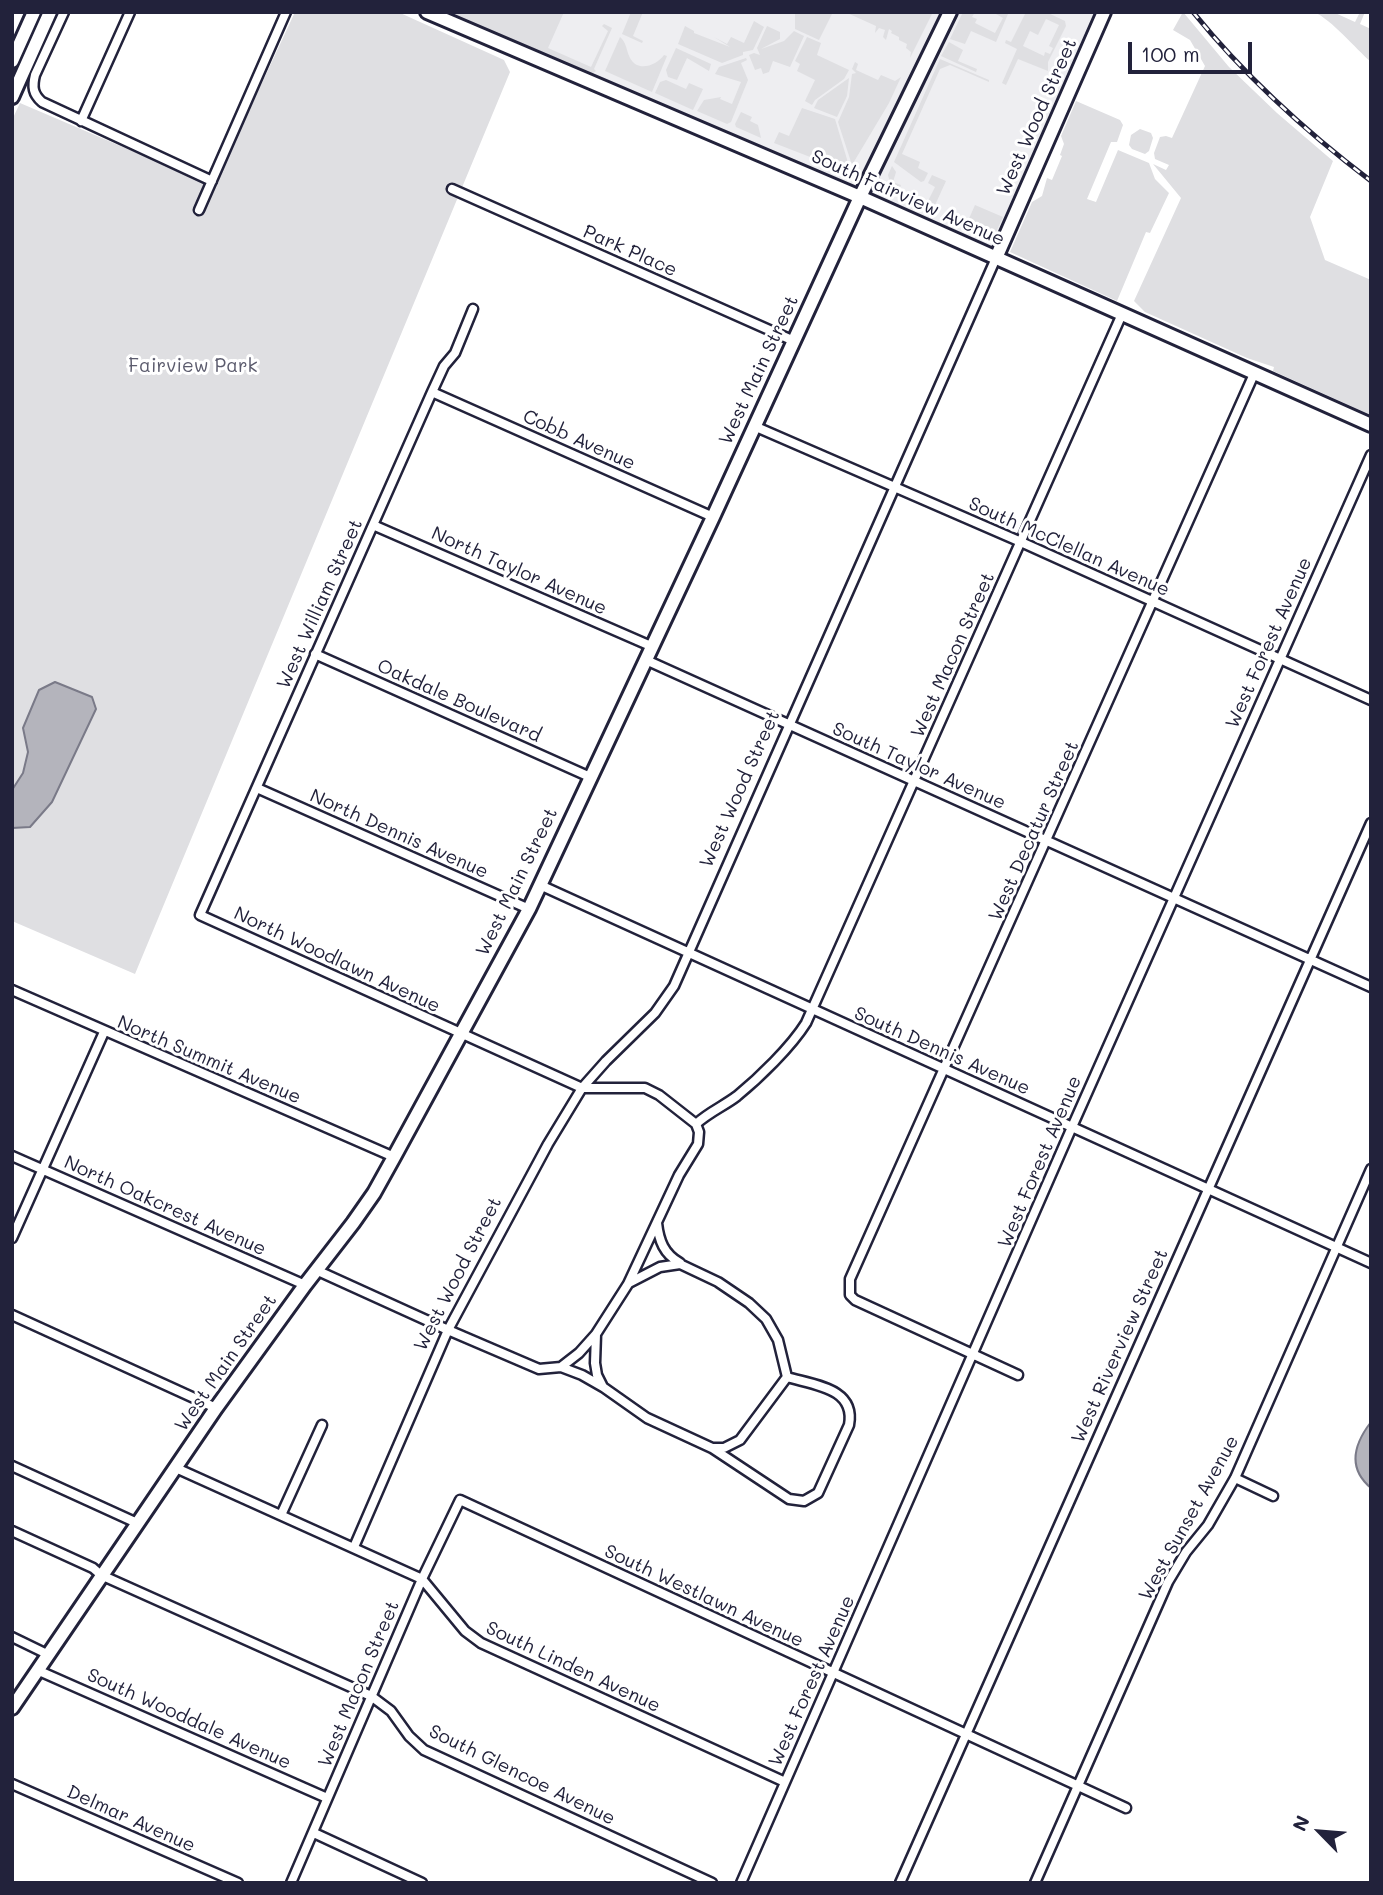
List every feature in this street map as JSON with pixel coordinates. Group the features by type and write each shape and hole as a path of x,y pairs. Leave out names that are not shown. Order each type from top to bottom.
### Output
{"street":[{"path":"12,61 34,12"},
{"path":"12,97 50,12"},
{"path":"64,12 33,86 35,96 41,103 212,181"},
{"path":"81,121 130,12"},
{"path":"199,210 286,12"},
{"name":"South Fairview Avenue","path":"427,12 860,197 1371,425"},
{"name":"West Main Street","path":"12,1708 216,1408 374,1193 394,1157 529,909 860,197 950,12"},
{"name":"West Wood Street","path":"354,1547 448,1331 548,1144 582,1088 666,1000 790,726 1104,12"},
{"name":"Park Place","path":"452,189 794,341"},
{"name":"West William Street","path":"200,915 432,392 444,366 455,353 473,309"},
{"name":"West Macon Street","path":"696,1124 710,1111 736,1097 796,1038 1122,314"},
{"name":"West Decatur Street","path":"974,1355 855,1300 850,1295 850,1279 1254,374"},
{"name":"Cobb Avenue","path":"432,392 713,517"},
{"name":"South McClellan Avenue","path":"754,426 1021,542 1371,700"},
{"name":"West Forest Avenue","path":"741,1883 1072,1127 1371,455"},
{"name":"North Taylor Avenue","path":"373,525 653,647"},
{"name":"Oakdale Boulevard","path":"315,654 590,777"},
{"name":"South Taylor Avenue","path":"646,660 1371,987"},
{"name":"North Dennis Avenue","path":"257,788 529,909"},
{"name":"West Riverview Street","path":"900,1883 1371,823"},
{"name":"South Dennis Avenue","path":"540,885 1371,1263"},
{"name":"North Woodlawn Avenue","path":"200,915 582,1088"},
{"name":"North Summit Avenue","path":"12,990 394,1157"},
{"path":"12,1238 104,1032"},
{"path":"561,1367 579,1353 596,1334 628,1284 680,1175 698,1144 699,1132 696,1124 659,1095 645,1088 582,1088"},
{"name":"North Oakcrest Avenue","path":"12,1156 305,1285"},
{"name":"West Sunset Avenue","path":"1035,1883 1168,1582 1186,1552 1208,1525 1235,1478 1371,1169"},
{"path":"657,1223 663,1248 672,1258 718,1282 766,1319 778,1340 787,1377"},
{"path":"628,1284 660,1267 680,1264"},
{"path":"316,1270 448,1331 539,1369 561,1367 582,1375 647,1418 712,1448 789,1499 804,1501 818,1493 849,1425 850,1415 848,1405 841,1396 787,1377"},
{"path":"12,1315 216,1408"},
{"path":"596,1334 595,1363 603,1387"},
{"path":"974,1355 1018,1375"},
{"path":"712,1448 724,1448 740,1440 787,1377"},
{"path":"281,1515 322,1425"},
{"path":"12,1466 137,1523"},
{"name":"South Linden Avenue","path":"176,1468 422,1578 465,1631 481,1643 785,1782"},
{"path":"1235,1478 1273,1496"},
{"name":"West Macon Street","path":"291,1883 422,1578 460,1500"},
{"name":"South Westlawn Avenue","path":"460,1500 1126,1808"},
{"name":"South Glencoe Avenue","path":"12,1531 93,1568 101,1575 371,1696 391,1710 409,1736 424,1749 712,1883"},
{"path":"12,1637 47,1654"},
{"name":"South Wooddale Avenue","path":"37,1670 327,1798"},
{"name":"Delmar Avenue","path":"12,1784 238,1883"},
{"path":"314,1833 422,1883"}],"shaded area":[{"path":"558,12 1104,12 996,258 537,59"},
{"path":"55,682 92,697 96,709 52,802 30,827 12,828 12,790 23,773 28,752 23,728 39,690"},
{"path":"1371,1422 1371,1488 1358,1472 1356,1456 1360,1439"}],"green space":[{"name":"Fairview Park","path":"295,12 398,12 504,60 510,72 135,974 12,921 12,120 20,103 214,186"},
{"path":"448,12 564,12 548,48 591,67 608,31 602,26 604,24 612,28 594,69 596,71 591,74"},
{"path":"631,12 643,12 633,36 643,41 642,43 622,34"},
{"path":"795,12 833,12 819,40 795,29"},
{"path":"845,12 933,12 910,58 911,52 906,48 907,44 899,40 892,31 889,29 886,40 883,37 885,30 879,28 875,33 876,26"},
{"path":"963,12 975,12 972,17 977,19 975,23 995,33 1003,18 996,14 997,12 1008,14 996,42 971,31 965,44 950,39"},
{"path":"1026,12 1046,12 1065,21 1066,26 1048,62 1048,71 1018,59 1006,85 1002,83 1017,49 1005,43 1006,40 1011,42","holes":["1046,19 1059,25 1049,46 1053,48 1050,54 1045,52 1044,56 1023,46 1030,31 1038,35"]},
{"path":"1183,12 1229,67 1333,161 1310,217 1325,260 1371,280 1371,415 1273,371 1274,367 1247,358 1145,312 1134,301 1181,198 1153,164 1166,170 1169,165 1155,159 1154,153 1160,137 1172,138 1205,66 1190,40 1173,30"},
{"path":"1314,12 1333,12 1355,22 1360,12 1365,12 1360,24 1371,29 1371,62 1336,28"},
{"path":"754,21 764,27 753,50 722,63 678,44 685,26 694,33 730,47 714,37 727,44 731,37 744,43"},
{"path":"767,26 780,32 780,39 761,49 784,41 794,31 804,36 790,67 773,61 769,72 763,74 761,68 755,70 749,55 760,55 757,48"},
{"path":"620,37 633,63 647,66 664,55 667,56 652,92 605,71"},
{"path":"807,37 821,43 817,55 849,70 844,79 812,105 805,101 815,80 797,71 800,64 795,61"},
{"path":"949,42 963,50 958,61 977,69 976,72 941,56"},
{"path":"676,48 711,64 709,71 687,58 677,80 668,77 666,70"},
{"path":"746,58 747,60 741,63 748,80 731,122 727,124 697,111 704,100 721,97 720,99 732,104 741,82 715,74 719,67"},
{"path":"940,59 989,82 950,65 940,69 902,154 920,162 918,168 928,173 921,182 894,162"},
{"path":"855,62 858,64 856,70 878,80 881,75 895,81 901,77 889,103 852,165 838,122 849,97 852,74 856,73 852,69"},
{"path":"849,78 847,96 837,117 814,108 818,100"},
{"path":"666,80 686,89 689,83 703,89 693,110 655,93 660,82"},
{"path":"1076,101 1120,120 1123,125 1117,142 1111,142 1087,199 1096,202 1118,150 1149,163 1155,179 1169,193 1150,233 1146,232 1117,301 1010,252 1032,202 1042,196 1047,178 1052,180 1062,156 1060,155 1064,144 1061,136"},
{"path":"802,108 835,119 849,166 836,167 774,143 779,132 789,136"},
{"path":"741,112 752,117 750,121 758,125 761,138 736,127"},
{"path":"1140,129 1151,133 1153,138 1149,151 1145,154 1129,145 1131,135"},
{"path":"892,166 896,172 893,182 901,185 898,193 925,207 935,187 928,183 932,175 946,181 931,214 893,194 888,175"},
{"path":"975,205 1003,217 991,243 964,230"}],"railway":[{"path":"1193,12 1233,58 1277,102 1371,181"}]}
